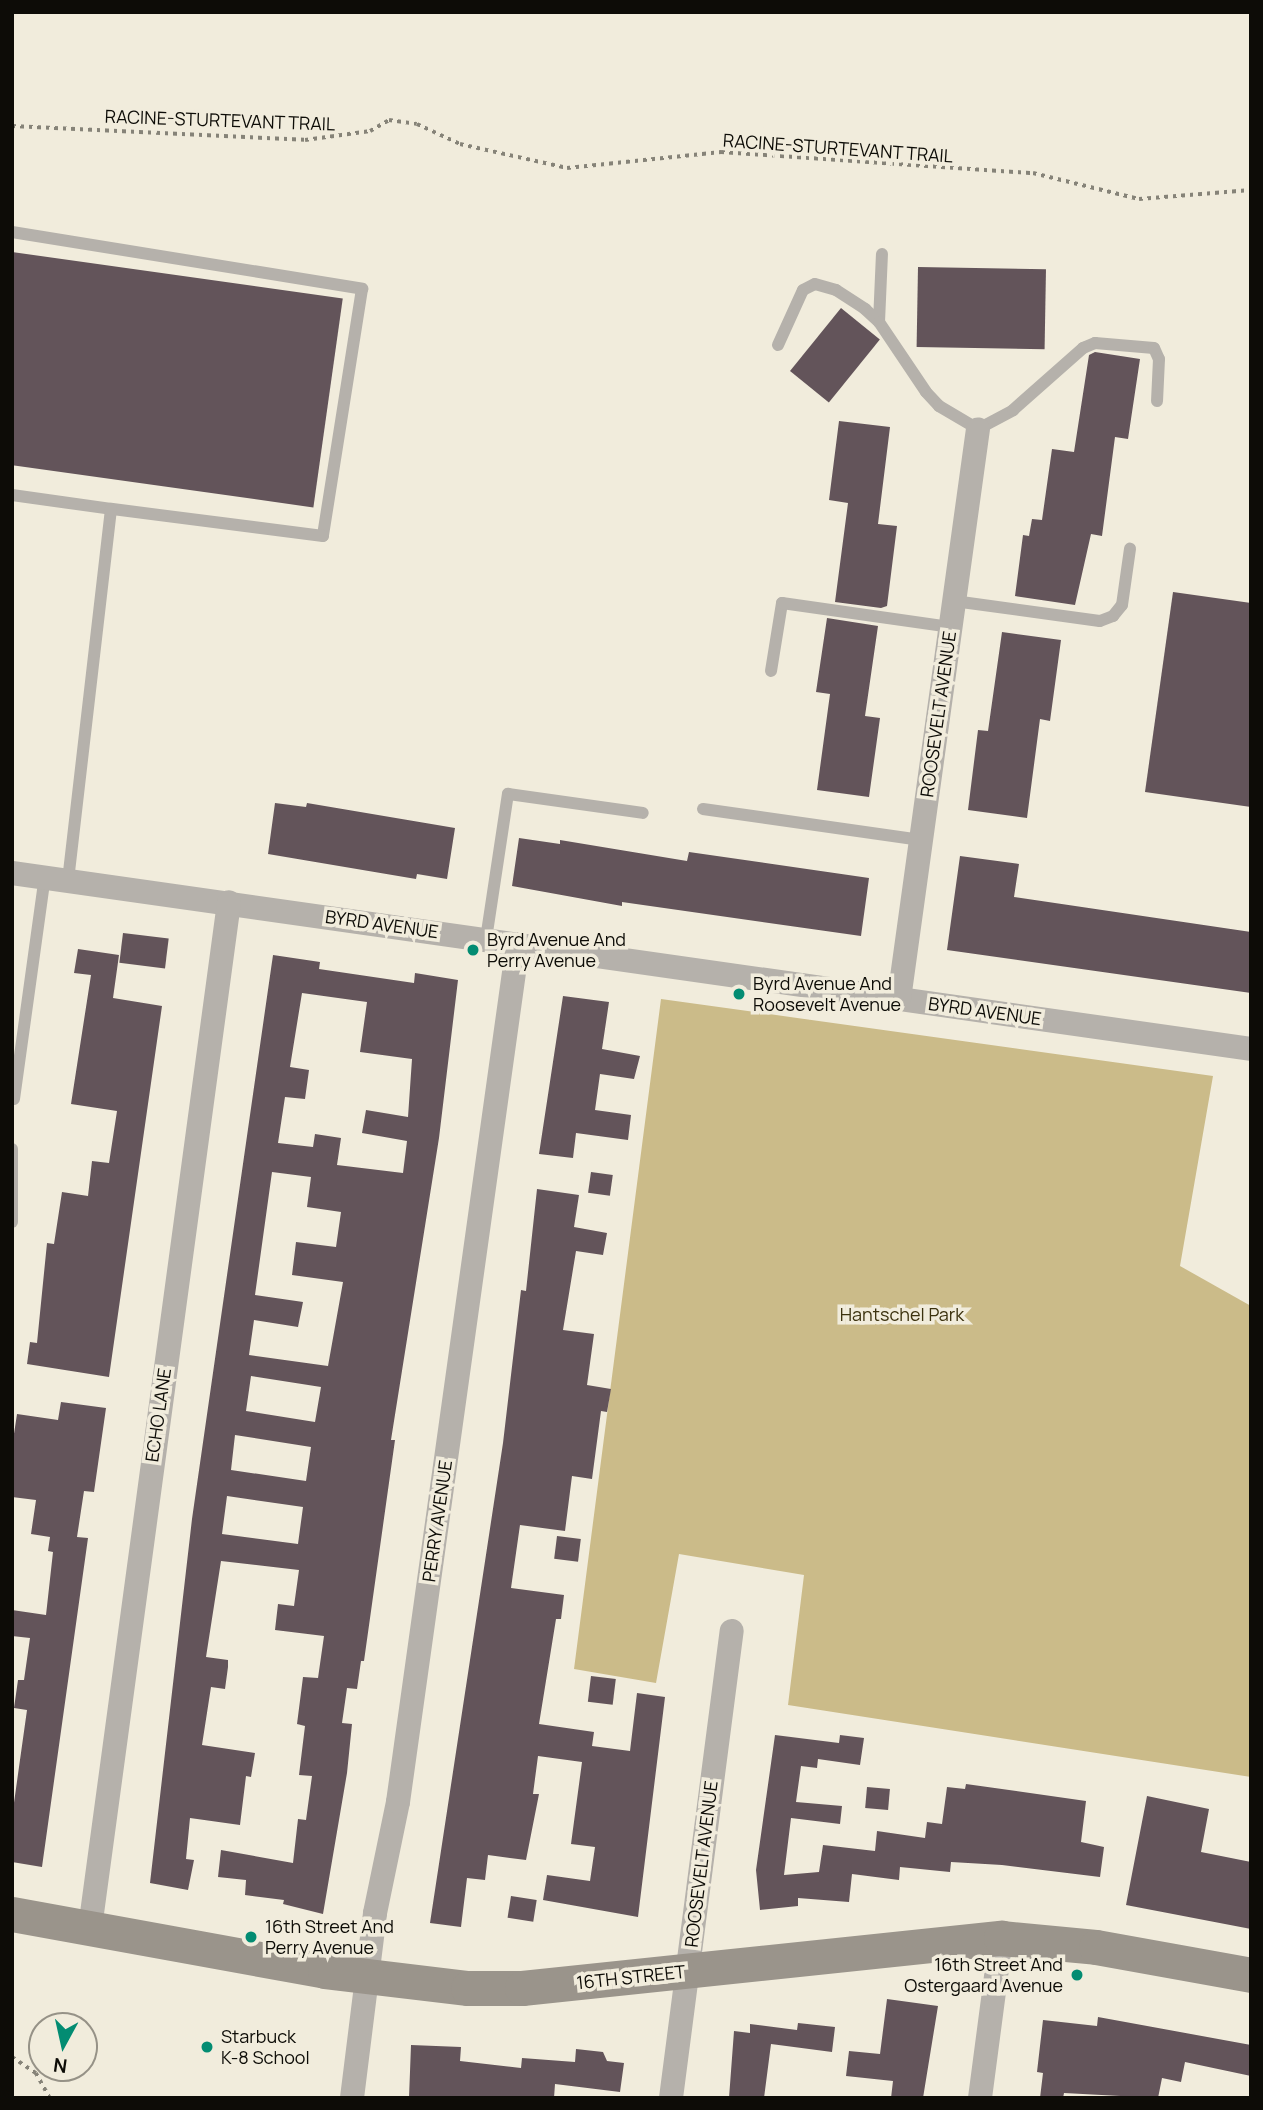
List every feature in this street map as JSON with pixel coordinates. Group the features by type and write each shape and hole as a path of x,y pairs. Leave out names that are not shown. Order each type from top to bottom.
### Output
{"street":[{"name":"ROOSEVELT AVENUE","path":"899,999 978,429"},
{"name":"BYRD AVENUE","path":"12,873 1251,1049"},
{"name":"ECHO LANE","path":"90,1928 229,902"},
{"name":"PERRY AVENUE","path":"352,2098 367,1978 398,1802 518,944"},
{"name":"ROOSEVELT AVENUE","path":"671,2098 732,1631"},
{"name":"16TH STREET","path":"12,1914 367,1978 468,1988 522,1988 1001,1938 1096,1947 1251,1975"},
{"path":"981,2098 1001,1938"}],"lane":[{"path":"12,232 362,289 323,536 12,495"},
{"path":"880,321 882,254"},
{"path":"778,345 803,290 815,284 836,289 880,321 926,392 939,406 978,429 1013,410 1083,348 1095,343 1154,348 1160,359 1157,401"},
{"path":"14,1099 57,879 111,509"},
{"path":"954,601 1100,621 1113,617 1122,605 1130,549"},
{"path":"771,671 782,603 951,627"},
{"path":"486,939 508,794 643,813"},
{"path":"703,809 921,840"},
{"path":"12,1149 12,1222"}],"path":[{"name":"RACINE-STURTEVANT TRAIL","path":"12,126 305,140 370,131 389,120 417,124 460,144 567,168 722,152 1033,173 1139,200 1251,190"},
{"path":"12,2057 36,2073 50,2098"}],"green space":[{"name":"Hantschel Park","path":"661,999 1213,1076 1180,1266 1251,1306 1251,1777 788,1705 804,1575 679,1554 656,1683 574,1669"}],"building":[{"path":"12,252 343,298 313,507 12,465"},
{"path":"918,267 1046,269 1045,349 917,347"},
{"path":"841,308 880,339 829,402 790,371"},
{"path":"1095,352 1140,359 1128,439 1115,437 1102,536 1091,534 1075,605 1015,596 1023,535 1029,536 1032,519 1042,520 1052,449 1074,452 1089,355"},
{"path":"839,421 890,427 878,524 897,526 887,606 881,608 835,602 848,503 829,500"},
{"path":"1173,592 1251,603 1251,807 1145,792"},
{"path":"827,618 878,626 865,716 880,718 869,797 817,790 830,694 816,692"},
{"path":"1002,632 1061,640 1050,721 1040,719 1027,818 968,810 978,730 988,731"},
{"path":"275,803 306,807 307,803 455,828 447,879 417,874 416,879 268,854"},
{"path":"519,838 560,844 560,840 687,861 689,852 869,878 861,936 622,902 622,906 512,886"},
{"path":"960,856 1019,864 1014,897 1251,932 1251,993 947,950"},
{"path":"123,933 169,939 165,968 119,963"},
{"path":"78,949 119,955 113,998 162,1006 109,1377 27,1364 30,1342 37,1343 47,1243 54,1244 62,1192 88,1196 92,1161 109,1163 117,1111 71,1104 91,975 74,973"},
{"path":"273,955 320,962 319,969 414,983 415,973 458,980 439,1138 391,1440 395,1440 364,1661 361,1661 357,1689 347,1688 342,1723 352,1724 347,1773 323,1914 283,1904 284,1900 245,1895 246,1880 218,1877 221,1850 293,1863 298,1819 306,1820 312,1776 299,1775 305,1726 297,1724 303,1677 318,1678 324,1636 275,1630 278,1604 294,1606 299,1570 221,1561 206,1657 228,1660 228,1667 225,1689 211,1687 202,1745 255,1753 251,1777 246,1776 240,1825 190,1818 186,1859 194,1860 188,1890 150,1883 192,1519","holes":["302,993 367,1002 360,1052 412,1059 408,1117 366,1110 362,1133 407,1141 403,1173 337,1165 341,1138 315,1134 313,1147 278,1143 285,1097 305,1099 309,1070 290,1067","272,1172 311,1177 307,1207 341,1212 336,1247 296,1242 292,1275 343,1282 328,1366 249,1355 254,1320 298,1327 303,1302 255,1295","251,1376 321,1387 315,1422 246,1411","235,1435 311,1447 306,1481 231,1470","227,1496 303,1507 298,1544 222,1534"]},
{"path":"563,996 609,1002 602,1049 640,1056 634,1079 600,1074 595,1110 631,1115 628,1140 576,1133 573,1158 539,1154"},
{"path":"591,1172 613,1175 610,1196 588,1193"},
{"path":"537,1189 579,1195 574,1227 607,1233 603,1255 576,1251 563,1330 594,1334 587,1385 611,1389 607,1412 601,1411 592,1479 572,1476 565,1531 520,1525 511,1588 564,1595 561,1619 556,1619 539,1724 594,1732 592,1746 630,1751 637,1693 665,1697 638,1917 543,1900 547,1875 590,1881 595,1847 571,1844 582,1762 538,1756 533,1794 539,1794 526,1860 488,1855 485,1880 467,1878 461,1927 430,1923 503,1443 521,1290 526,1291"},
{"path":"61,1402 106,1408 94,1492 84,1491 77,1537 88,1538 42,1867 12,1862 12,1817 27,1710 14,1708 18,1680 24,1680 30,1638 12,1636 12,1610 46,1615 53,1552 48,1551 50,1537 31,1534 36,1500 12,1497 12,1447 17,1414 58,1420"},
{"path":"557,1536 581,1539 578,1562 554,1559"},
{"path":"591,1676 616,1679 613,1705 588,1702"},
{"path":"775,1735 839,1743 840,1735 864,1738 860,1765 818,1759 817,1768 801,1766 796,1802 842,1806 840,1824 791,1818 784,1875 819,1872 823,1845 875,1851 877,1831 925,1838 927,1822 942,1824 947,1787 965,1789 966,1784 1086,1801 1081,1842 1104,1847 1100,1877 1002,1865 951,1862 950,1872 900,1867 899,1880 852,1874 849,1902 798,1898 798,1906 760,1910 756,1870"},
{"path":"867,1787 890,1789 888,1810 865,1808"},
{"path":"1147,1796 1209,1809 1201,1852 1251,1862 1251,1929 1126,1905"},
{"path":"511,1896 537,1900 533,1922 508,1918"},
{"path":"887,1999 938,2006 923,2098 891,2098 893,2081 846,2076 849,2051 880,2054"},
{"path":"1098,2017 1251,2045 1251,2076 1185,2062 1181,2082 1162,2078 1158,2098 1064,2093 1063,2098 1040,2098 1043,2073 1037,2072 1043,2020 1097,2026"},
{"path":"798,2023 835,2027 832,2052 771,2044 764,2098 729,2098 734,2031 750,2033 750,2024 797,2030"},
{"path":"411,2045 461,2047 460,2061 521,2068 522,2058 575,2062 576,2049 603,2052 607,2061 624,2063 620,2092 555,2084 554,2098 409,2098"}],"place":[{"name":"Byrd Avenue And Perry Avenue","path":"473,950"},
{"name":"Byrd Avenue And Roosevelt Avenue","path":"739,994"},
{"name":"16th Street And Perry Avenue","path":"251,1937"},
{"name":"16th Street And Ostergaard Avenue","path":"1077,1975"},
{"name":"Starbuck K-8 School","path":"207,2047"}]}
